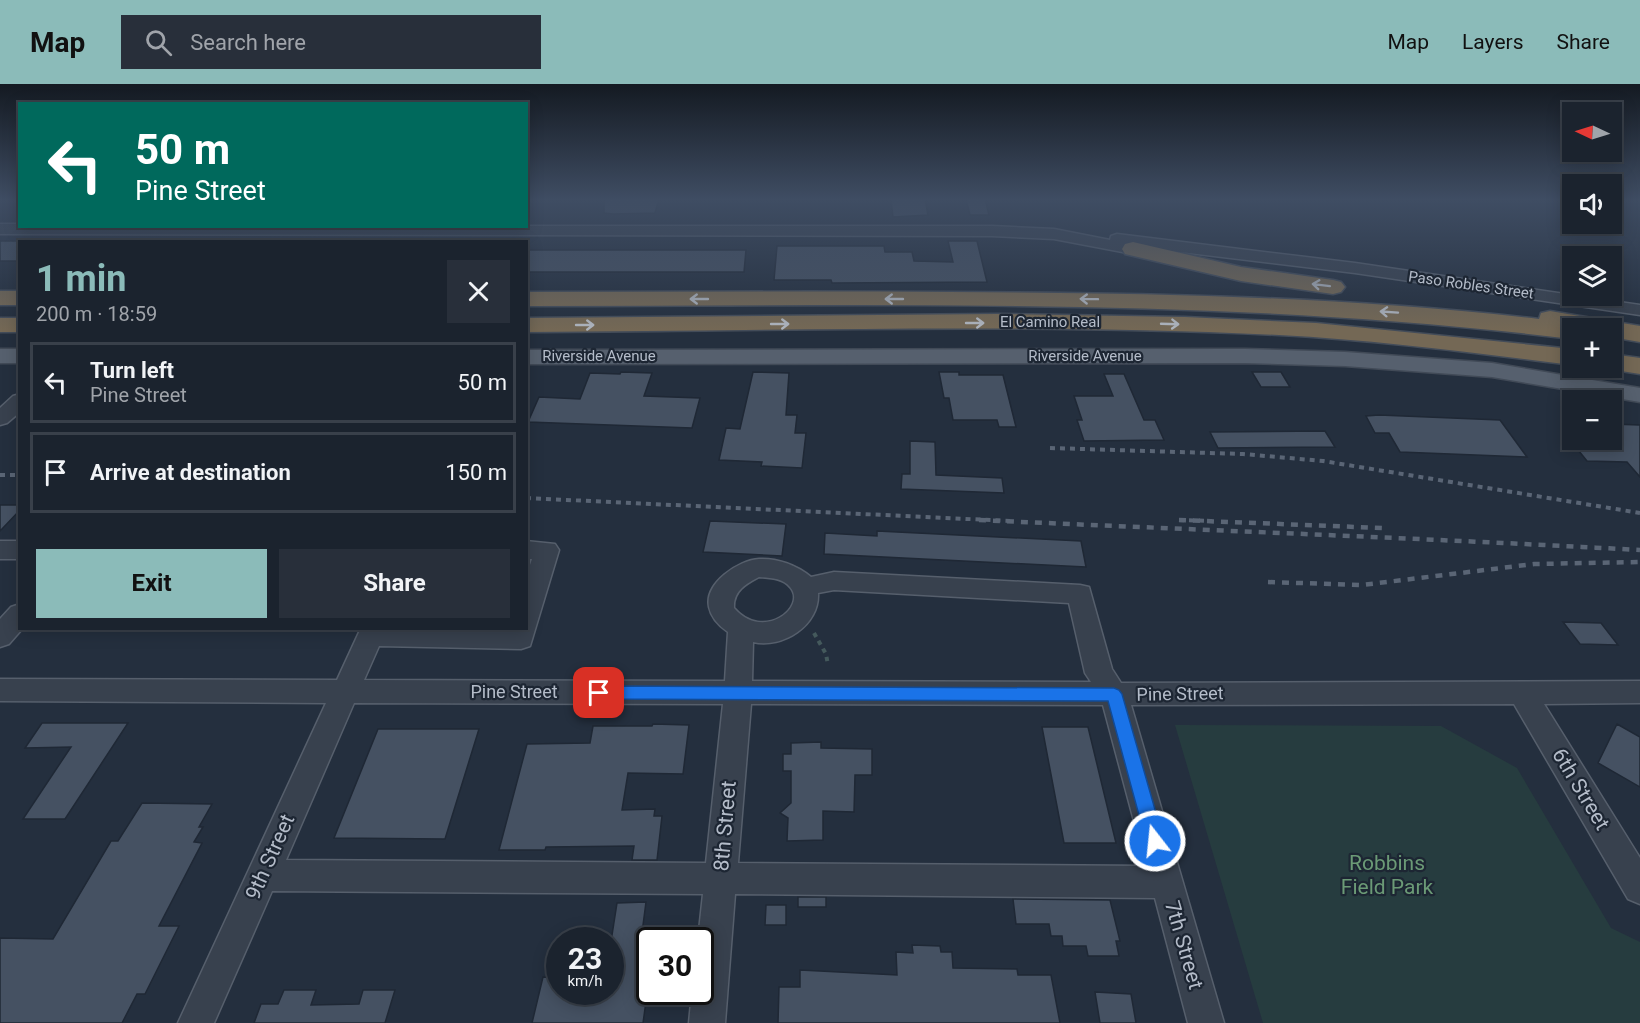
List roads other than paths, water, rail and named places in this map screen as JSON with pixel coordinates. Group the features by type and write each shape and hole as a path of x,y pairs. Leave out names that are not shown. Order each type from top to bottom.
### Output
{"highway":[{"path":"1133,249 1241,274 1494,309 1562,321"},
{"path":"0,298 18,298"},
{"name":"El Camino Real","path":"528,299 1052,299 1295,304 1398,312 1562,330"},
{"name":"El Camino Real","path":"528,325 1113,322 1371,334 1562,356"},
{"path":"0,325 18,325"},
{"path":"1622,331 1640,334"},
{"path":"1622,339 1640,341"},
{"path":"1622,364 1640,366"}],"main road":[{"path":"0,356 18,356"},
{"name":"Riverside Avenue","path":"528,357 1245,356 1345,358 1492,370 1640,395"}],"street":[{"name":"Paso Robles Street","path":"1043,243 1071,252 1101,255 1123,253 1158,244"},
{"name":"Paso Robles Street","path":"1100,243 1133,249"},
{"name":"Paso Robles Street","path":"1146,243 1432,279 1640,310"},
{"path":"0,419 18,402"},
{"path":"0,550 18,550"},
{"path":"528,550 547,550 528,613"},
{"path":"758,568 772,568 786,571 805,587 808,597 807,607 792,624 767,633 741,628 730,621 723,611 721,600 725,589 733,579 758,568"},
{"name":"7th Street","path":"805,587 834,581 1080,594 1099,673 1114,694 1206,1023"},
{"path":"0,638 18,616"},
{"name":"8th Street","path":"707,1023 738,693 741,628"},
{"path":"372,632 521,639 523,630"},
{"name":"9th Street","path":"196,1023 372,632"},
{"name":"Pine Street","path":"0,690 1114,694 1640,692"},
{"name":"6th Street","path":"1521,691 1640,888"},
{"path":"262,875 1167,882"}],"railway":[{"path":"1050,448 1243,454 1323,461 1640,513"},
{"path":"0,475 18,475"},
{"path":"528,498 1010,521"},
{"path":"979,520 1640,550"},
{"path":"1212,521 1179,520 1382,528"},
{"path":"1268,582 1362,585 1534,564 1640,562"}],"park label":[{"name":"Robbins Field Park","path":"1387,875"}]}
